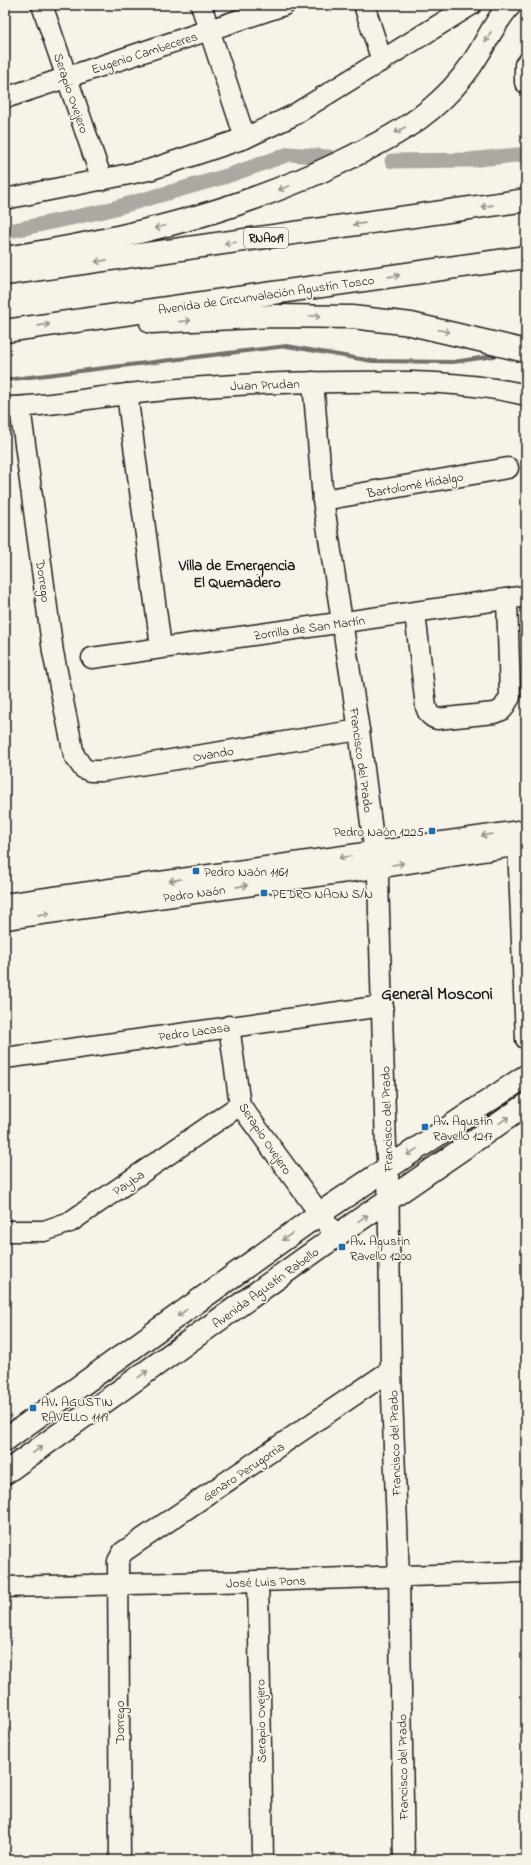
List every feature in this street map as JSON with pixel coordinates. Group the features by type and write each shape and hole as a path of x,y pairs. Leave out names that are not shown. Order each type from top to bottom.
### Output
{"main road":[{"path":"5,258 107,239 219,212 291,185 351,157 412,123 442,100 471,66 494,26 510,5"},
{"path":"526,65 526,82"},
{"name":"RNA019","path":"5,274 526,200"},
{"name":"Avenida de Circunvalación Agustín Tosco","path":"5,330 526,257"},
{"path":"76,321 171,322 274,316 352,317 411,324 526,351"},
{"name":"Avenida Agustín Rabello","path":"5,1440 319,1214 526,1076"},
{"name":"Avenida Agustín Rabello","path":"5,1473 336,1236 526,1105"}],"street":[{"name":"Serapio Ovejero","path":"42,5 102,180"},
{"path":"201,5 245,138"},
{"name":"Eugenio Cambeceres","path":"5,98 284,5"},
{"path":"364,5 382,61"},
{"path":"5,199 149,170 245,138 292,116 471,5"},
{"name":"Juan Prudan","path":"12,407 198,387 313,382 410,381 508,391 526,395"},
{"name":"Francisco del Prado","path":"313,382 323,500 359,730 375,860 389,1200 391,1370 399,1577 404,1860"},
{"path":"127,394 161,647"},
{"name":"Dorrego","path":"12,407 53,652 74,754"},
{"name":"Bartolomé Hidalgo","path":"323,500 508,468"},
{"path":"415,613 428,714 432,718 437,719 494,713 502,710 508,704 510,697 516,597"},
{"name":"Zorrilla de San Martín","path":"92,658 161,647 415,613 516,597"},
{"name":"Ovando","path":"74,754 83,768 90,771 102,771 359,730"},
{"path":"521,838 526,1039"},
{"name":"Pedro Naón","path":"5,919 521,838"},
{"name":"Pedro Naón","path":"5,904 375,860"},
{"name":"Pedro Lacasa","path":"5,1058 382,1006"},
{"name":"Serapio Ovejero","path":"229,1026 240,1105 336,1236"},
{"name":"Payba","path":"5,1230 44,1231 70,1222 240,1105"},
{"name":"Genaro Perugorria","path":"118,1585 118,1561 123,1552 391,1370"},
{"name":"José Luis Pons","path":"5,1587 399,1577 526,1572"},
{"name":"Serapio Ovejero","path":"258,1581 263,1860"},
{"name":"Dorrego","path":"118,1585 120,1860"}],"waterway":[{"path":"5,232 104,211 227,176 289,154 329,157"},
{"path":"392,161 469,160 526,154"},
{"path":"5,380 287,346 372,361 453,362 494,356"}],"place":[{"name":"Pedro Naón 1225","path":"432,831"},
{"name":"Pedro Naón 1161","path":"196,871"},
{"name":"PEDRO NAON S/N","path":"264,893"},
{"name":"Av. Agustin Ravello 1217","path":"425,1127"},
{"name":"Av. Agustin Ravello 1200","path":"342,1247"},
{"name":"AV. AGUSTIN RAVELLO 1119","path":"33,1408"}],"district":[{"name":"Villa de Emergencia El Quemadero","path":"237,574"},
{"name":"General Mosconi","path":"437,993"}]}
